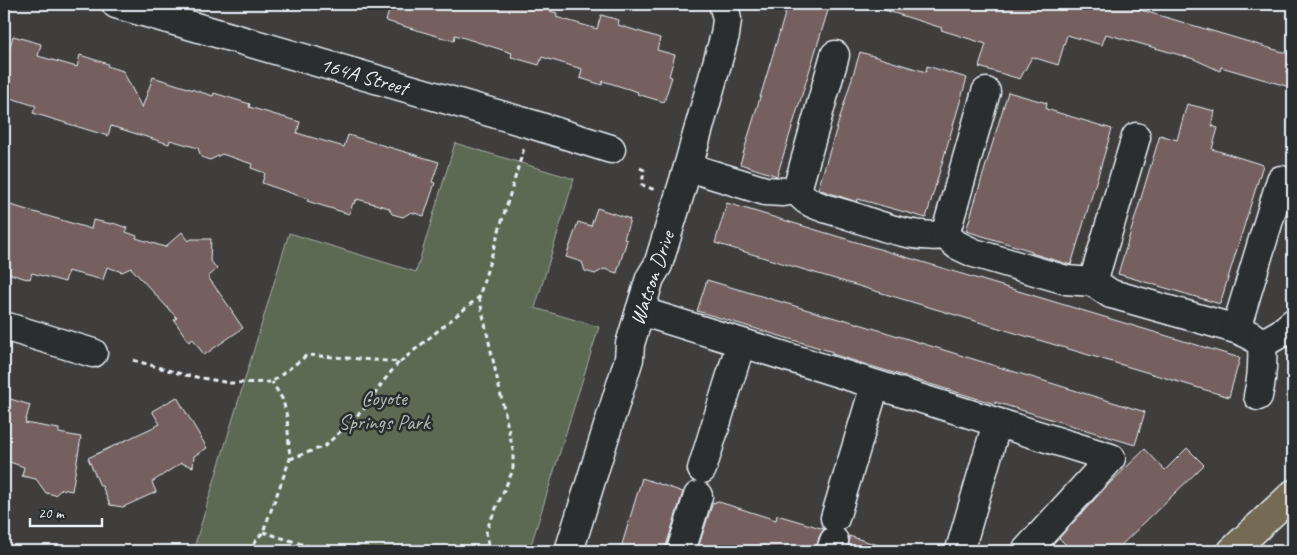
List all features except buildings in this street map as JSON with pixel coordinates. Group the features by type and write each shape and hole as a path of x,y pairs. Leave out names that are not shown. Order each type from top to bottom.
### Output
{"main road":[{"path":"1232,551 1293,494"}],"street":[{"name":"164A Street","path":"116,4 611,149"},
{"name":"Watson Drive","path":"569,551 629,359 630,344 650,278 658,265 688,167 725,35 727,20 722,4"},
{"path":"797,190 836,55"},
{"path":"945,235 986,92"},
{"path":"1094,282 1136,137"},
{"path":"688,167 765,191 783,192 797,190"},
{"path":"1236,329 1281,180"},
{"path":"797,190 809,202 817,205 908,234 945,235 957,245 974,253 1066,280 1094,282 1111,294 1236,329 1250,335 1262,344 1263,357 1258,396"},
{"path":"640,312 1111,458 1026,551"},
{"path":"1262,344 1281,333 1293,322"},
{"path":"4,326 93,353"},
{"path":"702,469 742,343"},
{"path":"834,537 875,385"},
{"path":"960,550 997,423"},
{"path":"681,551 698,496"}],"path":[{"path":"489,551 486,533 513,470 513,450 479,297 527,140"},
{"path":"640,168 644,170 642,185 660,192"},
{"path":"290,459 325,446 368,405 382,383 400,362 479,297"},
{"path":"133,360 185,374 230,383 272,382 307,355 400,362"},
{"path":"248,551 263,532 290,459 287,417 282,400 272,382"},
{"path":"263,532 324,551"}],"green space":[{"name":"Coyote Springs Park","path":"455,143 574,179 535,308 599,327 529,551 193,551 289,233 416,272"}]}
